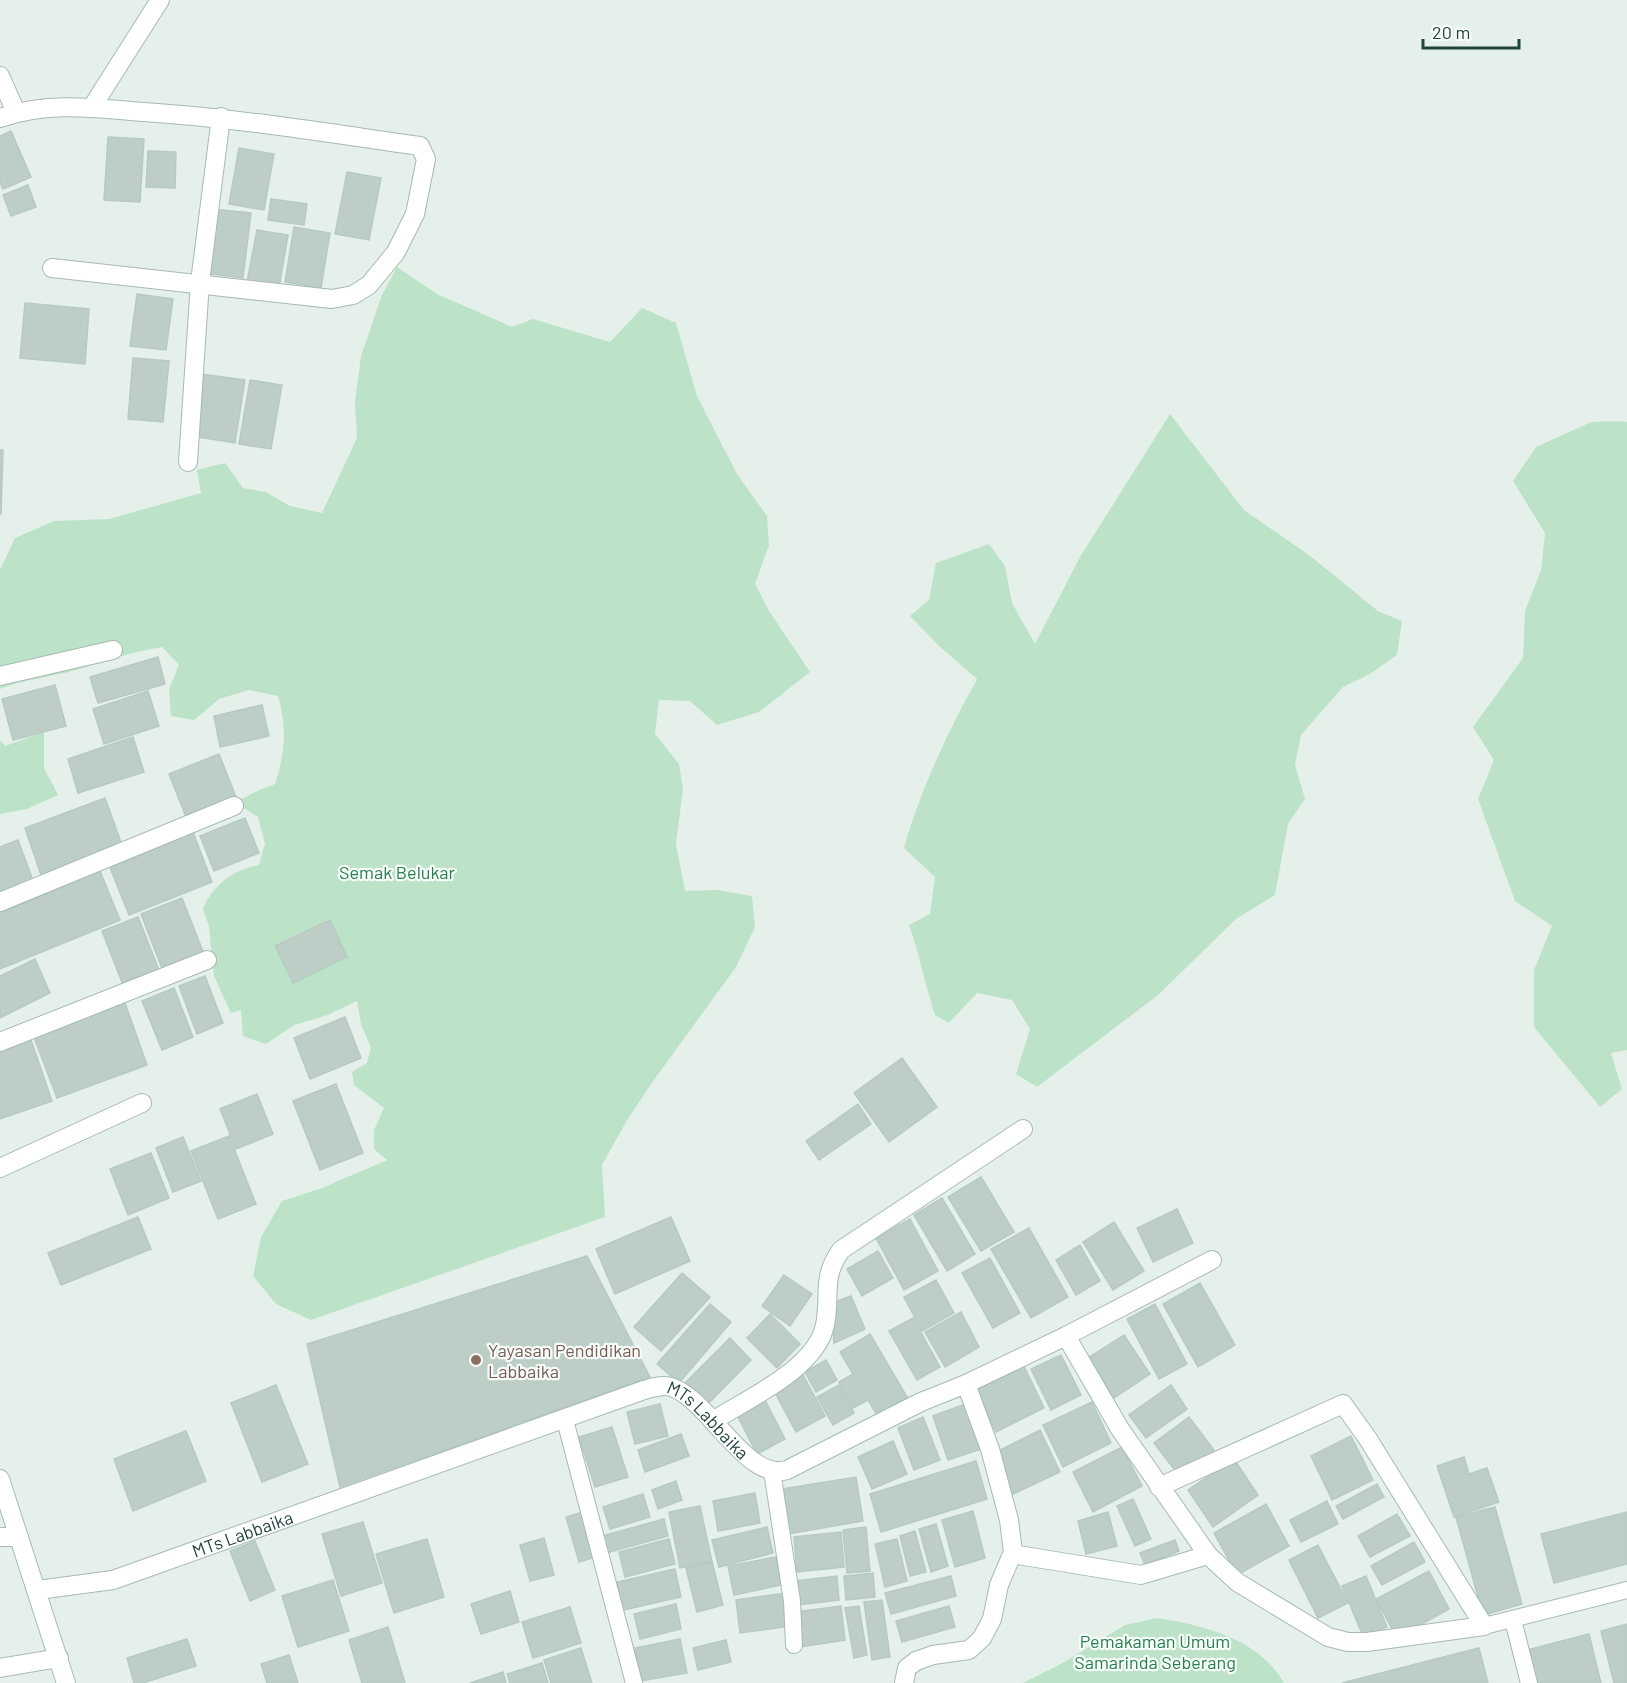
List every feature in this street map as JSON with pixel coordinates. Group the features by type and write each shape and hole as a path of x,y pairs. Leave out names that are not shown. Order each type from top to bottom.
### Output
{"street":[{"path":"92,107 160,0"},
{"path":"0,76 8,115 67,105 221,117 420,146 426,159 415,214 407,234 369,285 353,295 332,299 200,282 52,268"},
{"path":"188,462 200,282 221,117"},
{"path":"0,676 113,650"},
{"path":"0,902 234,806"},
{"path":"0,1042 207,960"},
{"path":"0,1168 142,1103"},
{"path":"713,1421 798,1367 811,1353 825,1326 826,1280 831,1264 841,1250 1023,1130"},
{"path":"772,1471 787,1470 921,1402 966,1384 1066,1336 1212,1260"},
{"path":"1066,1336 1120,1429 1159,1486 1208,1555 1237,1582 1328,1637 1367,1642 1484,1626 1368,1439 1343,1404 1159,1486"},
{"path":"904,1683 907,1668 916,1661 969,1650 982,1638 992,1619 999,1586 1013,1552 1009,1520 990,1449 966,1384"},
{"name":"MTs Labbaika","path":"38,1590 113,1580 644,1390 670,1387 688,1397 760,1467 772,1471"},
{"path":"0,1479 38,1590 66,1683"},
{"path":"0,1537 19,1537"},
{"path":"1013,1552 1018,1555 1141,1575 1208,1555"},
{"path":"0,1668 59,1658"}],"lane":[{"path":"565,1420 634,1683"},
{"path":"772,1471 792,1601 794,1644"},
{"path":"1484,1626 1627,1590"},
{"path":"1513,1620 1529,1683"}],"green space":[{"name":"Semak Belukar","path":"397,267 437,294 512,327 533,319 610,342 642,308 676,323 697,396 737,474 767,516 769,545 755,584 769,611 810,672 759,712 717,725 690,701 659,700 655,734 679,764 683,789 676,844 685,891 718,890 752,896 755,927 736,967 651,1084 602,1165 605,1217 311,1320 276,1304 253,1276 261,1237 282,1201 322,1188 387,1160 374,1149 374,1130 384,1108 354,1085 352,1072 367,1063 371,1047 361,1025 357,1001 328,1015 294,1025 266,1044 243,1036 241,1010 231,1013 214,976 209,926 203,909 212,893 225,880 241,870 259,865 265,844 258,817 244,808 200,821 275,784 284,740 283,718 278,696 249,690 219,699 194,720 171,716 169,689 179,665 162,647 0,689 0,570 15,538 54,521 109,519 201,493 197,470 225,463 243,488 266,492 290,506 322,513 357,438 355,402 361,356 382,295"},
{"path":"1170,414 1244,510 1309,555 1378,611 1402,621 1397,655 1370,674 1343,687 1301,735 1295,765 1305,799 1288,824 1275,895 1236,919 1158,995 1037,1087 1016,1074 1030,1029 1012,1000 977,993 949,1023 935,1015 909,925 930,914 935,877 904,848 918,804 936,762 977,679 938,645 910,616 929,600 936,563 989,544 1005,566 1012,603 1035,644 1080,557"},
{"path":"1591,422 1627,422 1627,1050 1611,1053 1622,1089 1600,1107 1534,1027 1534,970 1552,926 1515,901 1478,799 1494,760 1473,727 1523,658 1525,611 1541,570 1545,533 1513,481 1536,447"},
{"path":"44,732 44,768 58,795 27,809 0,814 0,740 5,746"},
{"name":"Pemakaman Umum Samarinda Seberang","path":"1157,1618 1211,1630 1245,1645 1260,1655 1284,1683 1023,1683 1061,1664 1125,1625"}],"building":[{"path":"11,131 31,177 3,189 0,182 0,136"},
{"path":"108,137 144,139 140,202 104,200"},
{"path":"239,148 274,154 264,210 229,204"},
{"path":"148,151 176,152 175,188 146,187"},
{"path":"347,172 381,178 369,240 335,234"},
{"path":"28,185 36,207 11,216 3,195"},
{"path":"271,199 307,204 304,225 268,220"},
{"path":"212,209 251,213 243,278 204,273"},
{"path":"294,227 330,233 321,288 285,282"},
{"path":"257,230 288,235 279,288 247,282"},
{"path":"137,294 173,299 166,350 130,346"},
{"path":"25,303 89,309 85,364 20,358"},
{"path":"133,358 169,361 163,422 128,419"},
{"path":"201,374 245,380 235,443 191,436"},
{"path":"250,380 282,385 271,449 239,444"},
{"path":"0,450 3,450 1,514 0,514"},
{"path":"158,657 165,684 98,703 90,677"},
{"path":"55,685 66,726 13,740 2,699"},
{"path":"148,691 159,726 104,744 93,709"},
{"path":"262,705 269,736 220,747 214,716"},
{"path":"133,737 144,772 78,793 68,759"},
{"path":"219,754 236,797 186,817 169,774"},
{"path":"105,798 122,845 41,875 25,828"},
{"path":"245,818 259,853 214,871 200,836"},
{"path":"193,832 212,882 129,915 109,865"},
{"path":"18,840 34,883 0,896 0,847"},
{"path":"100,871 120,920 0,969 0,913"},
{"path":"182,898 204,954 163,971 141,914"},
{"path":"138,917 159,970 123,985 102,931"},
{"path":"330,920 347,957 293,983 275,946"},
{"path":"35,959 50,993 0,1018 0,976"},
{"path":"205,976 223,1023 197,1034 179,986"},
{"path":"174,988 193,1037 162,1050 142,1001"},
{"path":"125,1003 147,1065 57,1098 34,1037"},
{"path":"345,1017 361,1058 310,1079 294,1038"},
{"path":"31,1040 52,1101 0,1119 0,1051"},
{"path":"902,1058 937,1107 889,1142 854,1093"},
{"path":"336,1084 363,1153 320,1170 293,1101"},
{"path":"257,1094 273,1134 236,1149 220,1109"},
{"path":"858,1104 871,1124 819,1160 806,1141"},
{"path":"229,1136 256,1204 218,1219 191,1151"},
{"path":"183,1137 201,1181 173,1192 156,1148"},
{"path":"151,1153 169,1198 128,1215 110,1169"},
{"path":"981,1177 1014,1232 981,1251 948,1197"},
{"path":"942,1198 975,1254 947,1271 914,1215"},
{"path":"1177,1209 1193,1243 1153,1262 1137,1228"},
{"path":"138,1217 151,1249 61,1285 48,1253"},
{"path":"671,1217 690,1261 615,1294 596,1249"},
{"path":"910,1219 938,1271 904,1290 876,1238"},
{"path":"1114,1222 1144,1271 1113,1290 1083,1242"},
{"path":"1029,1228 1068,1297 1031,1318 991,1249"},
{"path":"1080,1245 1100,1281 1076,1295 1056,1260"},
{"path":"878,1251 893,1278 862,1296 847,1269"},
{"name":"Yayasan Pendidikan Labbaika","path":"587,1256 650,1377 340,1487 307,1344"},
{"path":"990,1258 1020,1313 993,1328 962,1273"},
{"path":"682,1273 710,1297 661,1351 634,1327"},
{"path":"784,1275 812,1294 790,1326 762,1306"},
{"path":"936,1280 954,1313 922,1331 904,1297"},
{"path":"1200,1283 1235,1345 1198,1367 1163,1304"},
{"path":"851,1296 865,1329 834,1343 832,1303"},
{"path":"710,1304 731,1322 679,1383 657,1364"},
{"path":"1155,1304 1187,1364 1159,1379 1127,1319"},
{"path":"961,1312 979,1347 945,1367 925,1332"},
{"path":"770,1314 800,1344 777,1368 747,1338"},
{"path":"913,1318 940,1367 917,1380 889,1331"},
{"path":"870,1334 907,1397 877,1415 868,1400 853,1408 839,1382 853,1374 840,1352"},
{"path":"1124,1335 1150,1374 1114,1398 1088,1358"},
{"path":"730,1338 751,1360 705,1407 683,1385"},
{"path":"1061,1355 1081,1395 1051,1410 1031,1369"},
{"path":"826,1360 837,1380 816,1392 805,1372"},
{"path":"1024,1366 1044,1408 996,1432 976,1390"},
{"path":"802,1373 825,1416 796,1432 773,1389"},
{"path":"276,1385 308,1464 262,1482 231,1403"},
{"path":"839,1385 854,1413 833,1425 817,1397"},
{"path":"1171,1385 1187,1409 1146,1438 1129,1415"},
{"path":"765,1400 785,1439 757,1454 737,1415"},
{"path":"1092,1402 1111,1443 1063,1467 1043,1425"},
{"path":"968,1403 984,1448 948,1460 933,1416"},
{"path":"660,1404 668,1436 635,1444 627,1412"},
{"path":"923,1417 940,1460 914,1470 898,1428"},
{"path":"1189,1417 1214,1450 1180,1477 1154,1443"},
{"path":"612,1427 628,1477 595,1487 579,1437"},
{"path":"1040,1430 1060,1472 1011,1495 992,1454"},
{"path":"186,1431 206,1481 133,1511 114,1459"},
{"path":"681,1434 689,1456 645,1472 638,1450"},
{"path":"1351,1436 1373,1480 1332,1500 1311,1456"},
{"path":"893,1441 907,1474 872,1489 858,1457"},
{"path":"1122,1447 1142,1486 1093,1512 1073,1472"},
{"path":"1464,1457 1469,1474 1487,1468 1499,1502 1454,1517 1437,1466"},
{"path":"1234,1459 1258,1495 1213,1527 1188,1490"},
{"path":"976,1461 987,1499 881,1532 870,1494"},
{"path":"856,1477 863,1521 788,1534 781,1489"},
{"path":"676,1481 682,1500 658,1509 652,1490"},
{"path":"1377,1484 1384,1497 1343,1519 1336,1506"},
{"path":"755,1493 760,1523 718,1531 713,1501"},
{"path":"643,1494 650,1517 610,1529 603,1507"},
{"path":"1133,1499 1151,1539 1135,1546 1117,1506"},
{"path":"1327,1501 1338,1524 1301,1542 1290,1520"},
{"path":"1266,1504 1289,1546 1237,1575 1214,1533"},
{"path":"700,1506 712,1562 680,1568 669,1512"},
{"path":"1495,1507 1522,1604 1483,1615 1456,1517"},
{"path":"586,1511 599,1556 579,1562 566,1517"},
{"path":"973,1511 985,1558 955,1567 942,1520"},
{"path":"1108,1512 1117,1546 1086,1554 1078,1521"},
{"path":"1627,1512 1627,1564 1554,1583 1541,1534"},
{"path":"1397,1514 1410,1536 1370,1557 1358,1536"},
{"path":"664,1519 668,1536 606,1553 602,1536"},
{"path":"363,1522 382,1583 341,1596 322,1534"},
{"path":"936,1524 948,1566 931,1572 919,1529"},
{"path":"767,1527 773,1553 719,1567 712,1540"},
{"path":"866,1527 870,1571 847,1573 843,1530"},
{"path":"915,1531 926,1572 910,1576 900,1536"},
{"path":"841,1532 844,1567 797,1572 794,1537"},
{"path":"544,1538 554,1575 530,1581 520,1545"},
{"path":"427,1539 444,1597 394,1613 376,1554"},
{"path":"669,1539 675,1564 625,1577 619,1552"},
{"path":"897,1539 907,1581 885,1587 875,1544"},
{"path":"1175,1540 1179,1551 1145,1565 1140,1553"},
{"path":"255,1541 275,1590 250,1601 230,1551"},
{"path":"1414,1542 1425,1562 1382,1585 1371,1566"},
{"path":"1318,1545 1348,1603 1318,1618 1289,1560"},
{"path":"776,1557 781,1585 734,1595 728,1566"},
{"path":"712,1562 723,1605 697,1612 686,1568"},
{"path":"675,1569 681,1597 619,1611 613,1583"},
{"path":"1429,1571 1449,1609 1397,1638 1376,1599"},
{"path":"873,1573 875,1597 846,1600 844,1576"},
{"path":"837,1576 839,1600 798,1605 795,1581"},
{"path":"951,1576 956,1596 891,1614 885,1593"},
{"path":"1366,1576 1387,1627 1363,1636 1342,1586"},
{"path":"333,1580 349,1631 298,1647 282,1596"},
{"path":"510,1591 519,1622 481,1634 471,1604"},
{"path":"786,1593 790,1626 740,1633 736,1600"},
{"path":"882,1600 890,1657 872,1660 864,1602"},
{"path":"676,1604 681,1629 640,1639 634,1614"},
{"path":"841,1606 845,1640 800,1647 795,1612"},
{"path":"859,1606 867,1655 854,1658 845,1608"},
{"path":"949,1606 955,1627 902,1642 896,1621"},
{"path":"570,1607 581,1643 533,1658 522,1622"},
{"path":"1627,1624 1627,1683 1614,1683 1601,1631"},
{"path":"388,1627 405,1683 362,1683 349,1640"},
{"path":"1589,1634 1601,1683 1536,1683 1527,1650"},
{"path":"187,1639 196,1666 143,1683 134,1683 127,1658"},
{"path":"680,1639 687,1673 641,1681 635,1648"},
{"path":"726,1640 731,1662 698,1670 693,1648"},
{"path":"581,1648 592,1683 551,1683 544,1660"},
{"path":"1479,1648 1488,1683 1342,1683"},
{"path":"289,1655 298,1683 267,1683 261,1664"},
{"path":"542,1663 548,1683 510,1683 507,1674"},
{"path":"503,1672 506,1683 470,1683"}],"place":[{"name":"Yayasan Pendidikan Labbaika","path":"476,1360"}]}
